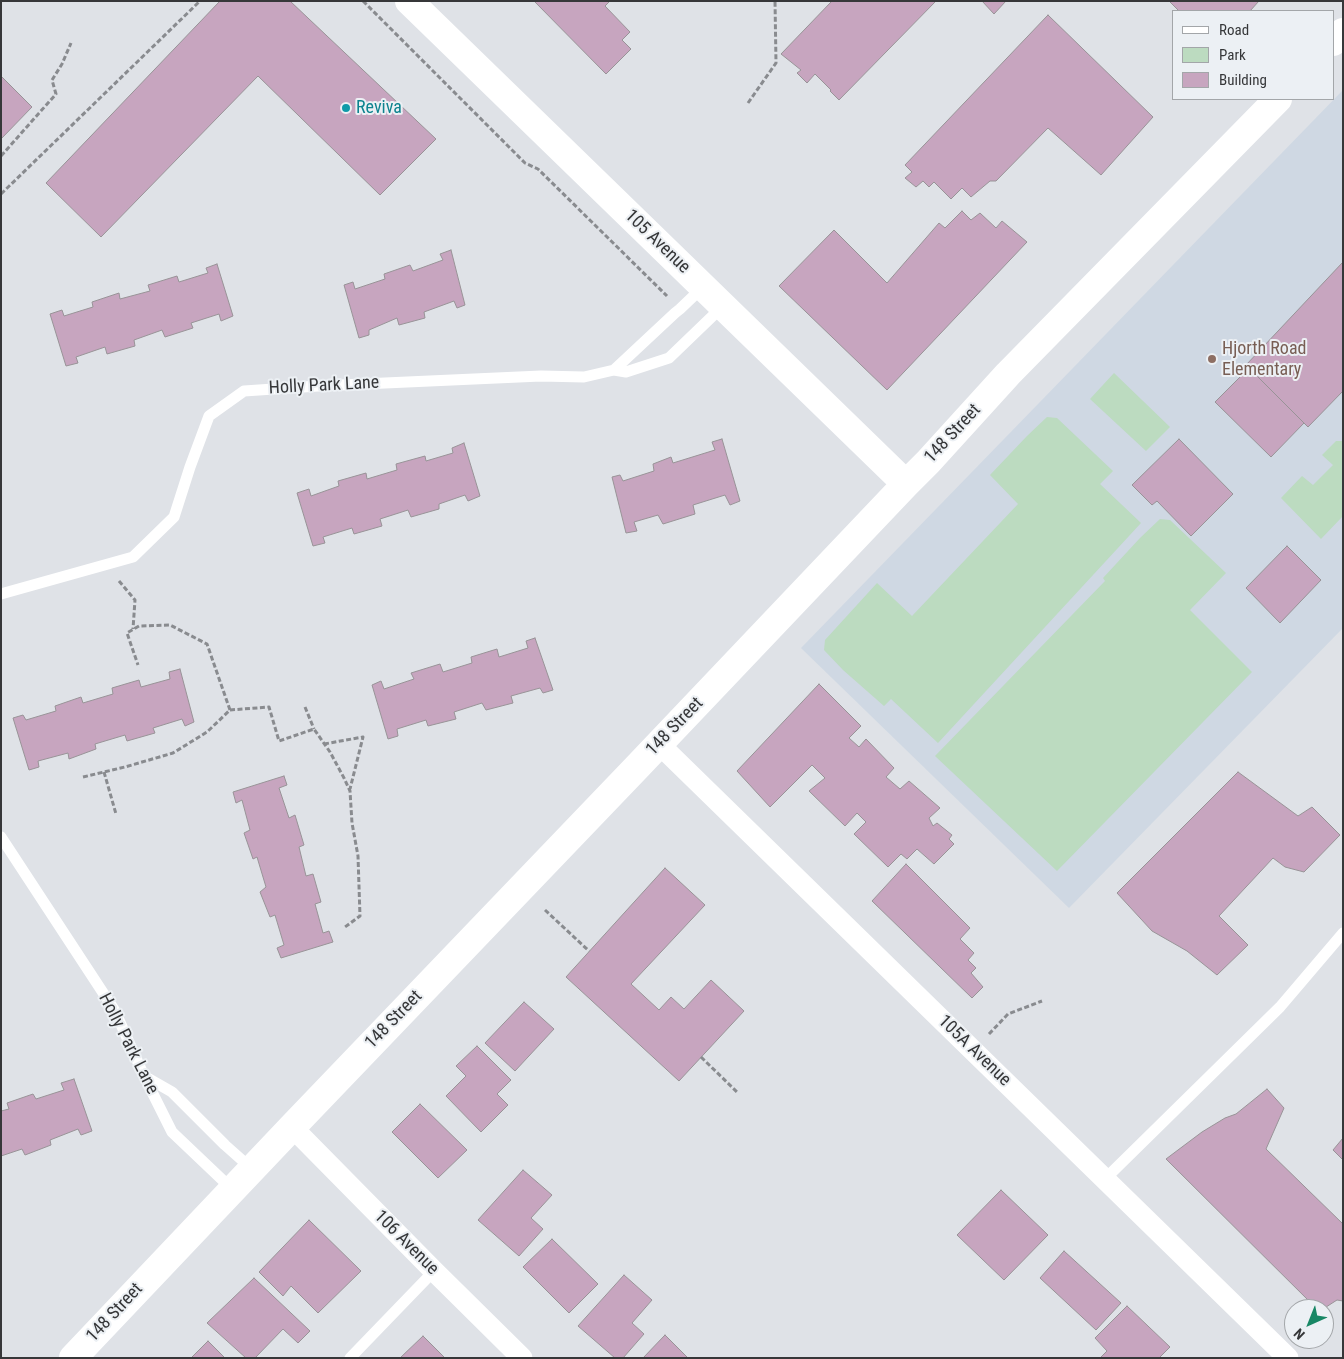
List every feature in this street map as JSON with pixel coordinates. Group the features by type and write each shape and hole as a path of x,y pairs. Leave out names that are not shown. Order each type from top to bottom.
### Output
{"main road":[{"name":"105 Avenue","path":"409,1 906,484"},
{"path":"1334,41 1343,32"},
{"name":"148 Street","path":"73,1358 928,462 1008,374 1277,100"}],"street":[{"name":"105A Avenue","path":"659,744 1288,1358"},
{"name":"106 Avenue","path":"292,1127 522,1358"}],"lane":[{"path":"614,370 703,287"},
{"name":"Holly Park Lane","path":"1,594 133,556 174,517 209,416 244,391 541,376 584,377 614,370 626,372 669,358 723,306"},
{"name":"Holly Park Lane","path":"1,837 115,1011 172,1132 233,1190"},
{"path":"1105,1179 1280,1007 1343,934"},
{"path":"144,1076 172,1092 252,1169"},
{"path":"350,1358 434,1271"}],"path":[{"path":"1,194 200,1"},
{"path":"363,1 525,163 538,169 680,309"},
{"path":"748,104 776,63 775,1"},
{"path":"1,156 56,94 52,80 62,64 71,43"},
{"path":"109,563 114,576 135,600 133,630"},
{"path":"138,665 127,633 139,626 170,625 207,644 230,710"},
{"path":"83,777 173,753 206,732 230,710 270,707 279,741 314,729"},
{"path":"305,707 314,729 350,789"},
{"path":"324,744 363,738 350,789 352,823 358,856 360,916 345,927"},
{"path":"104,772 116,814"},
{"path":"545,910 589,951"},
{"path":"989,1034 1008,1014 1042,1001"},
{"path":"701,1057 738,1093"}],"shaded area":[{"name":"Hjorth Road Elementary","path":"1343,90 1343,628 1069,908 801,648"}],"green space":[{"path":"1114,373 1170,427 1146,451 1090,399"},
{"path":"1047,417 1057,418 1113,471 1100,484 1141,523 938,743 891,699 884,706 843,670 824,650 825,640 877,583 912,616 1018,504 990,475"},
{"path":"1336,441 1343,441 1343,516 1321,539 1281,498 1302,476 1313,485 1333,465 1322,455"},
{"path":"1160,519 1170,520 1226,573 1190,610 1252,672 1057,871 935,756 1105,581 1103,578"}],"building":[{"name":"Reviva","path":"220,1 290,1 436,139 380,195 258,76 101,237 46,183"},
{"path":"534,1 610,1 605,6 630,32 622,40 631,49 606,74"},
{"path":"832,1 936,1 839,100 815,74 807,83 797,73 801,70 781,54"},
{"path":"982,1 1006,1 994,14"},
{"path":"1169,1 1259,1 1251,10 1178,10"},
{"path":"1048,15 1153,117 1101,175 1048,128 996,181 990,181 971,197 962,188 951,199 934,182 929,187 923,181 916,187 905,178 912,172 905,165"},
{"path":"1,76 32,107 1,139"},
{"path":"962,211 971,220 980,213 996,228 1002,221 1027,242 887,390 779,286 834,230 887,283 939,223 945,228"},
{"path":"451,250 465,305 457,308 454,301 424,312 425,318 399,325 397,318 369,330 369,335 359,338 344,285 353,282 355,289 385,279 384,274 410,265 413,271 443,260 440,254"},
{"path":"1343,262 1343,391 1308,427 1246,365"},
{"path":"217,264 233,316 221,321 219,314 191,323 193,328 165,337 162,330 134,340 135,346 107,354 105,347 76,357 78,363 66,366 50,314 62,310 64,316 93,307 92,302 119,293 120,299 150,291 148,285 177,276 179,282 208,273 206,268"},
{"path":"1249,368 1304,423 1271,457 1215,402"},
{"path":"722,439 740,501 730,505 725,495 693,505 695,514 663,524 658,515 634,522 637,531 626,533 612,477 620,475 623,481 654,471 653,464 671,457 673,463 715,450 712,442"},
{"path":"1179,439 1233,494 1191,536 1157,501 1152,505 1132,485"},
{"path":"464,443 480,496 468,501 465,495 439,504 439,509 411,517 408,510 380,519 382,526 354,534 352,528 323,537 325,543 313,546 297,493 309,489 311,496 339,486 338,481 366,473 367,479 397,470 396,464 425,456 426,461 453,453 452,448"},
{"path":"1287,546 1321,580 1280,623 1246,588"},
{"path":"535,638 553,690 543,693 540,688 511,696 513,703 486,710 482,703 454,712 456,719 428,726 426,720 397,729 398,736 388,739 372,685 381,681 384,689 414,679 411,673 440,664 443,672 472,663 471,657 497,649 499,657 528,648 526,641"},
{"path":"180,669 194,722 185,726 182,719 153,728 155,733 127,741 125,735 95,744 96,749 69,759 68,753 38,761 39,767 29,770 13,718 23,715 26,720 56,711 55,706 81,697 83,703 113,694 112,688 139,680 141,687 170,679 169,672"},
{"path":"819,684 861,726 849,738 859,747 866,739 894,768 886,777 900,789 909,781 940,808 929,818 933,826 937,823 952,835 949,839 954,844 934,864 917,849 907,859 901,854 888,867 854,834 866,822 857,813 845,826 809,791 825,778 812,765 770,807 737,771"},
{"path":"1238,772 1298,816 1312,807 1340,835 1304,872 1285,867 1273,858 1219,916 1248,945 1217,975 1187,951 1152,931 1117,893"},
{"path":"284,776 287,785 279,788 289,818 295,815 304,845 299,847 306,876 313,874 321,902 315,904 323,933 329,931 333,942 281,958 277,948 284,945 275,915 270,917 260,892 266,887 257,857 253,859 244,833 250,830 242,800 236,803 233,792"},
{"path":"906,864 970,928 960,939 974,953 968,960 976,968 971,973 983,987 972,998 872,901"},
{"path":"665,868 705,905 631,984 659,1010 671,997 684,1009 711,980 744,1011 679,1081 566,977"},
{"path":"524,1002 554,1029 515,1071 485,1043"},
{"path":"477,1046 511,1080 497,1094 508,1105 481,1132 446,1096 466,1076 456,1066"},
{"path":"74,1079 92,1131 81,1135 78,1129 50,1140 51,1145 25,1155 22,1149 1,1156 1,1111 9,1109 7,1103 33,1094 36,1099 64,1090 61,1083"},
{"path":"1267,1089 1284,1108 1266,1149 1343,1224 1343,1301 1307,1299 1166,1159 1202,1132 1225,1118 1236,1114"},
{"path":"420,1104 467,1150 438,1178 392,1132"},
{"path":"1343,1138 1343,1159 1342,1159 1333,1150"},
{"path":"523,1170 552,1195 531,1218 543,1229 519,1256 478,1220"},
{"path":"1001,1190 1048,1235 1004,1280 957,1235"},
{"path":"309,1220 361,1271 318,1313 291,1286 283,1296 259,1272"},
{"path":"552,1239 598,1284 569,1313 523,1267"},
{"path":"1064,1251 1121,1303 1096,1330 1040,1278"},
{"path":"624,1275 652,1300 632,1323 644,1334 623,1358 615,1358 578,1326"},
{"path":"254,1278 310,1331 298,1343 283,1329 255,1358 246,1358 207,1323"},
{"path":"1127,1306 1170,1347 1159,1358 1100,1358 1107,1351 1095,1338"},
{"path":"665,1335 688,1358 643,1358"},
{"path":"423,1336 445,1358 400,1358"},
{"path":"208,1341 225,1358 191,1358"}],"place":[{"name":"Reviva","path":"346,108"},
{"name":"Hjorth Road Elementary","path":"1212,359"}]}
